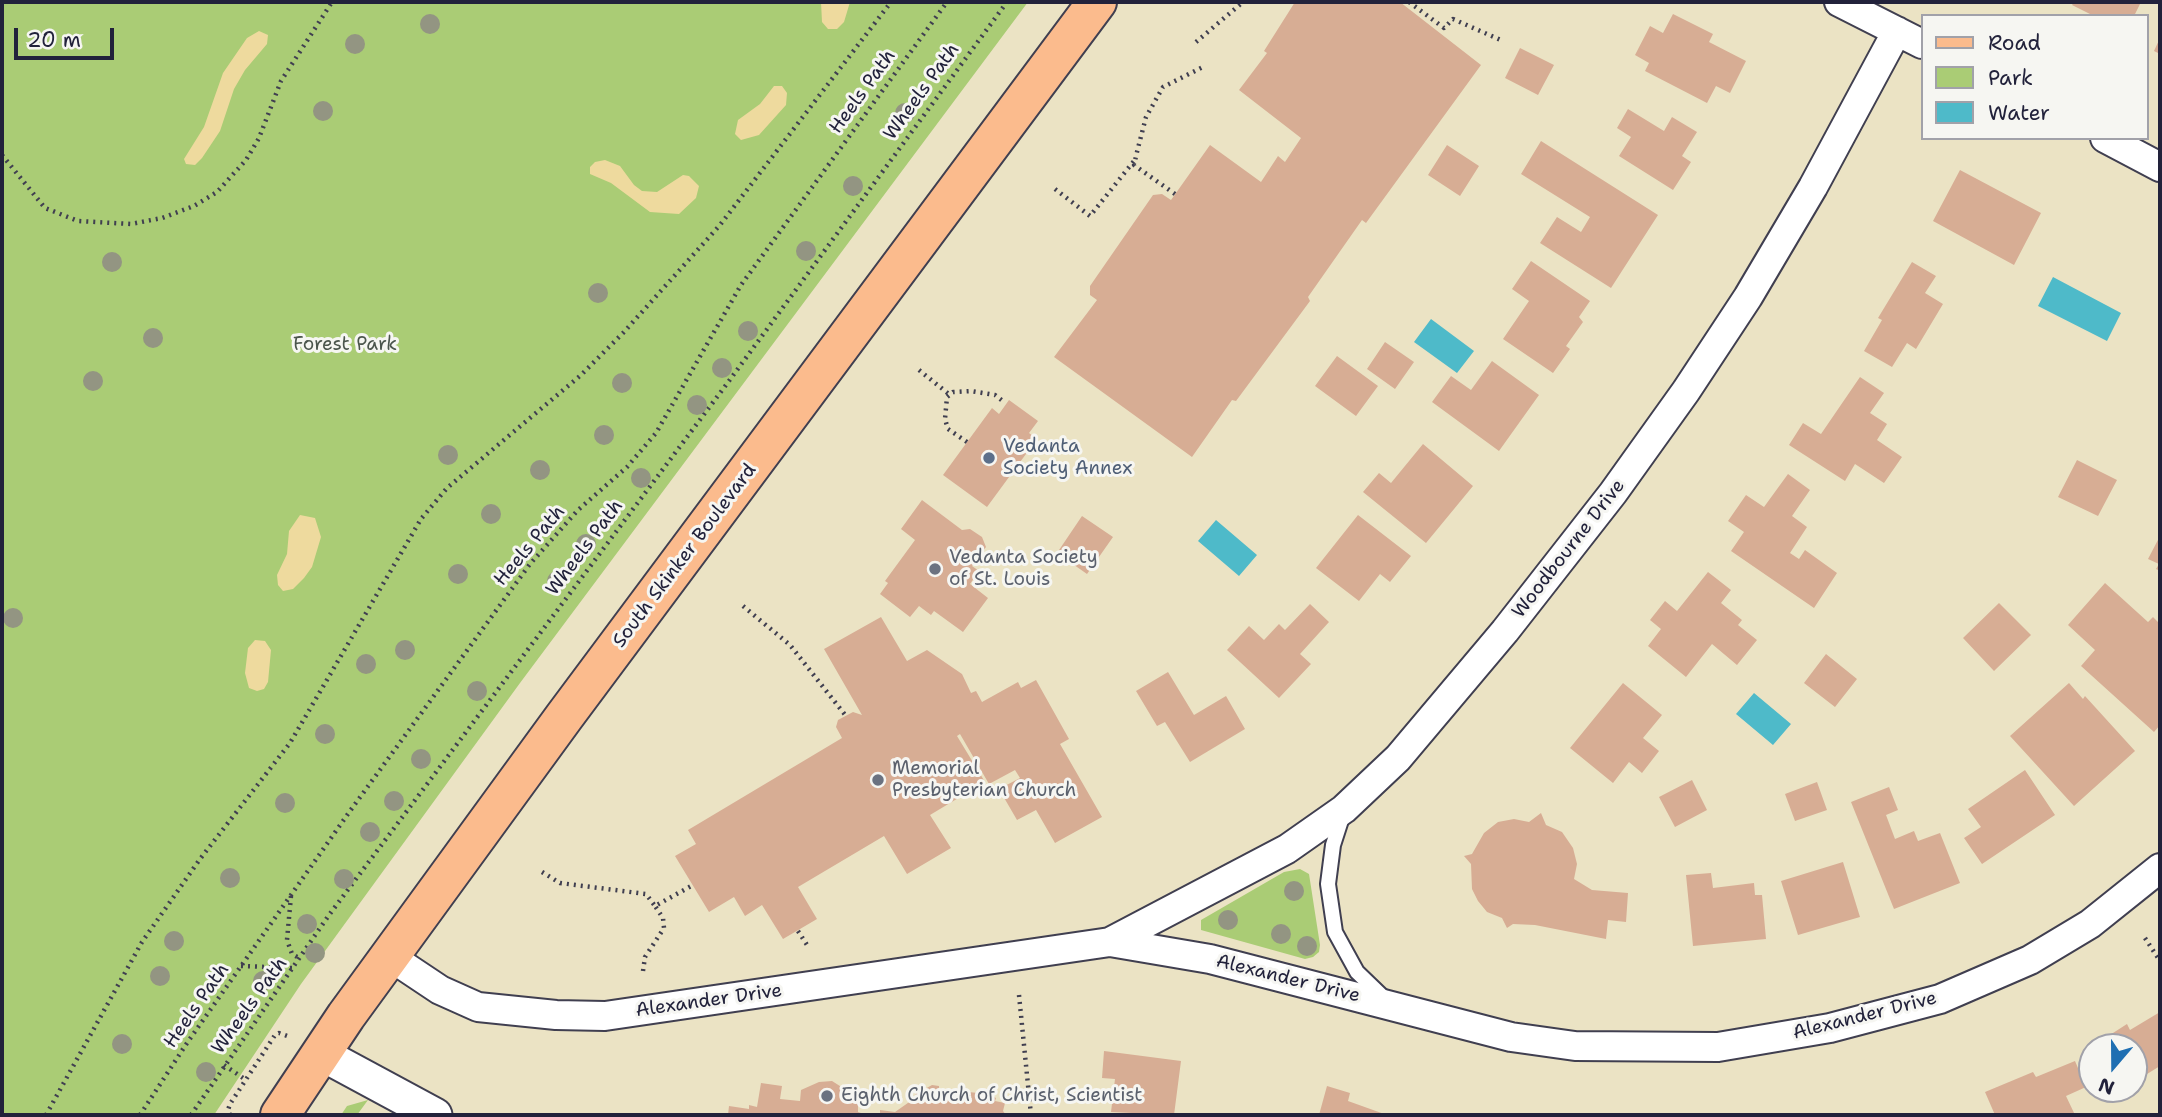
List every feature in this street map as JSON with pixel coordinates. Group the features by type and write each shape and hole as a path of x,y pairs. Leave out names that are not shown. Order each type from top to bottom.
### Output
{"main road":[{"name":"South Skinker Boulevard","path":"280,1115 389,956 1097,2"}],"street":[{"path":"1839,2 1920,43"},
{"name":"Woodbourne Drive","path":"1110,942 1287,849 1344,809 1398,758 1505,631 1650,442 1748,297 1813,187 1897,31"},
{"path":"2109,140 2160,167"},
{"name":"Alexander Drive","path":"389,956 440,990 478,1007 556,1015 606,1016 1110,942 1210,959 1511,1037 1575,1046 1718,1047 1830,1028 1940,999 2030,960 2090,924 2160,868"},
{"path":"320,1053 435,1115"}],"lane":[{"path":"1344,809 1333,845 1328,884 1335,932 1357,972 1393,1006"}],"path":[{"path":"2,155 45,208 78,221 131,224 162,218 194,206 217,192 246,160 259,138 281,81 332,2"},
{"path":"46,1115 142,943 200,859 290,743 421,519 447,488 582,375 671,281 756,179 891,2"},
{"name":"Heels Path","path":"141,1115 291,894 440,684 530,564 578,510 627,467 656,433 741,285 947,2"},
{"name":"Wheels Path","path":"191,1115 374,854 726,385 1007,2"},
{"path":"1196,42 1243,2"},
{"path":"1409,2 1444,28 1453,19 1503,41"},
{"path":"1175,194 1134,166 1146,117 1163,87 1205,66"},
{"path":"1055,189 1090,216 1136,159"},
{"path":"919,370 950,395 971,391 995,395 1004,402"},
{"path":"950,395 945,406 948,429 967,442"},
{"path":"743,606 790,645 846,716"},
{"path":"542,872 560,883 646,894 663,918 664,928 645,957 643,971"},
{"path":"655,906 693,885"},
{"path":"291,894 286,940 292,954 301,959"},
{"path":"798,931 809,948"},
{"path":"2145,938 2160,961"},
{"path":"241,966 294,968"},
{"path":"1019,995 1031,1115"},
{"path":"230,1115 228,1110 275,1035 283,1034"},
{"path":"224,1065 246,1080"}],"green space":[{"name":"Forest Park","path":"2,2 1028,2 520,683 301,984 214,1115 2,1115"},
{"path":"1300,869 1309,874 1320,945 1319,952 1313,957 1305,959 1201,930 1201,920 1284,872"},
{"path":"368,1100 357,1115 341,1115 347,1106"}],"sand":[{"path":"821,2 850,2 844,22 837,29 828,29 822,22"},
{"path":"259,31 268,35 267,44 245,70 234,89 220,131 195,165 186,164 184,159 204,127 223,73 247,38"},
{"path":"774,86 782,86 787,93 786,105 759,135 741,140 735,134 738,120 760,104"},
{"path":"605,160 620,166 642,191 657,192 683,175 689,176 699,186 696,198 679,214 650,212 611,183 590,174 590,167 595,162"},
{"path":"300,515 315,518 321,537 312,567 293,589 283,591 278,585 277,575 287,554 289,531"},
{"path":"255,640 265,641 271,650 268,682 264,689 257,691 249,688 245,673 248,648"}],"water":[{"path":"2053,277 2121,313 2107,341 2038,306"},
{"path":"1431,319 1474,351 1457,373 1414,342"},
{"path":"1216,520 1257,555 1239,576 1198,541"},
{"path":"1754,693 1791,724 1773,745 1736,714"}],"building":[{"path":"1295,2 1400,2 1481,65 1366,223 1362,220 1308,297 1310,301 1236,401 1232,400 1192,457 1054,357 1097,300 1090,295 1090,286 1153,195 1162,194 1171,200 1210,145 1261,182 1278,156 1285,162 1301,138 1239,90 1267,53 1264,51"},
{"path":"2074,2 2141,2 2135,14 2090,14 2072,5"},
{"path":"1673,14 1713,34 1709,42 1746,61 1730,93 1716,86 1707,103 1645,71 1649,63 1635,55 1650,26 1663,33"},
{"path":"2160,38 2160,54 2154,51"},
{"path":"1520,48 1554,65 1538,95 1505,78"},
{"path":"1628,109 1664,131 1672,117 1697,132 1682,156 1691,162 1673,190 1619,156 1631,137 1617,128"},
{"path":"1541,141 1658,215 1611,288 1540,243 1557,217 1581,232 1590,217 1521,174"},
{"path":"1447,145 1479,166 1460,196 1428,175"},
{"path":"1960,170 2041,213 2014,265 1933,221"},
{"path":"1531,261 1590,301 1579,317 1583,322 1566,346 1570,349 1553,373 1503,339 1529,301 1512,289"},
{"path":"1912,262 1936,276 1925,293 1943,304 1916,349 1907,343 1892,367 1864,351 1882,320 1878,318"},
{"path":"1385,342 1414,362 1395,389 1367,369"},
{"path":"1337,356 1378,386 1356,416 1315,386"},
{"path":"1492,361 1539,395 1499,451 1432,402 1451,376 1471,390"},
{"path":"1860,377 1884,393 1870,413 1887,424 1877,440 1902,457 1884,483 1855,464 1845,481 1789,445 1803,423 1821,434"},
{"name":"Vedanta Society Annex","path":"1009,400 1038,421 1029,433 1037,439 987,507 943,475 992,408 999,414"},
{"path":"1423,444 1473,486 1426,543 1363,492 1379,473 1391,483"},
{"path":"2077,460 2117,480 2098,516 2058,497"},
{"path":"1788,474 1810,490 1792,516 1807,527 1790,553 1799,559 1805,550 1837,573 1814,608 1731,551 1744,532 1728,521 1746,495 1764,507"},
{"name":"Vedanta Society of St. Louis","path":"922,500 962,530 970,529 982,537 986,547 972,566 979,571 970,584 988,598 963,632 934,611 931,615 919,606 910,617 880,594 888,583 885,581 915,540 901,529"},
{"path":"1358,515 1411,556 1390,582 1380,574 1359,601 1316,568"},
{"path":"1082,516 1113,537 1087,574 1057,553"},
{"path":"2160,536 2160,571 2156,569 2159,564 2148,559"},
{"path":"1708,572 1731,590 1721,603 1742,620 1738,625 1757,640 1737,665 1712,644 1686,677 1648,646 1661,629 1650,620 1665,601 1677,611"},
{"path":"2105,583 2148,622 2153,617 2160,624 2160,725 2154,732 2081,666 2095,650 2068,625"},
{"path":"1999,603 2031,635 1994,671 1963,638"},
{"path":"1310,604 1329,622 1300,654 1311,664 1279,698 1227,650 1249,626 1264,640 1279,624 1285,630"},
{"name":"Memorial Presbyterian Church","path":"881,617 907,661 927,650 962,674 971,693 976,691 982,702 1018,682 1021,688 1036,680 1069,739 1060,744 1102,817 1055,843 1036,810 1017,820 999,789 1020,778 1015,770 989,784 960,734 957,736 985,782 930,815 951,848 907,874 884,836 798,887 817,919 783,939 762,905 745,916 734,897 709,912 675,856 696,844 688,830 842,738 836,727 838,720 853,712 862,715 824,649"},
{"path":"1826,654 1857,679 1835,707 1804,683"},
{"path":"1168,672 1194,715 1226,696 1245,729 1190,762 1165,722 1157,726 1136,691"},
{"path":"1623,683 1662,715 1643,738 1659,751 1642,773 1629,762 1613,783 1570,748"},
{"path":"2069,683 2083,699 2085,696 2135,751 2074,806 2010,736"},
{"path":"2025,770 2055,815 1982,864 1964,838 1981,827 1968,809"},
{"path":"1692,780 1707,810 1675,827 1659,797"},
{"path":"1817,782 1827,810 1795,821 1785,794"},
{"path":"1889,787 1898,810 1886,815 1895,839 1914,831 1918,841 1940,833 1960,883 1894,909 1851,802"},
{"path":"1541,813 1546,825 1562,832 1573,848 1577,864 1574,879 1592,890 1628,893 1626,922 1608,920 1606,939 1535,925 1513,924 1507,928 1502,918 1487,912 1478,901 1472,889 1471,864 1464,856 1472,854 1484,833 1498,822 1514,819 1529,822"},
{"path":"1843,862 1860,917 1798,935 1781,881"},
{"path":"1711,873 1713,888 1754,883 1755,895 1762,895 1766,939 1693,946 1686,875"},
{"path":"2160,1012 2160,1066 2148,1073 2148,1033 2113,1033 2127,1024 2130,1030"},
{"path":"1104,1051 1181,1061 1174,1115 1111,1112 1115,1079 1102,1078"},
{"path":"2075,1061 2078,1068 2078,1091 2066,1096 2075,1115 1995,1115 1985,1092 2033,1072 2036,1077"},
{"name":"Eighth Church of Christ, Scientist","path":"832,1081 851,1093 858,1103 858,1112 867,1115 728,1115 729,1106 749,1109 749,1105 757,1107 761,1083 782,1086 780,1099 800,1101 801,1090 819,1082"},
{"name":"Eighth Church of Christ, Scientist","path":"932,1085 939,1086 939,1089 988,1094 996,1098 995,1101 1005,1103 1003,1111 1006,1115 880,1115 880,1110 895,1112 915,1098 917,1087 925,1089"},
{"path":"1327,1086 1350,1093 1348,1101 1387,1115 1319,1115"}],"place":[{"name":"Vedanta Society Annex","path":"989,458"},
{"name":"Vedanta Society of St. Louis","path":"935,569"},
{"name":"Memorial Presbyterian Church","path":"878,780"},
{"name":"Eighth Church of Christ, Scientist","path":"827,1096"}]}
